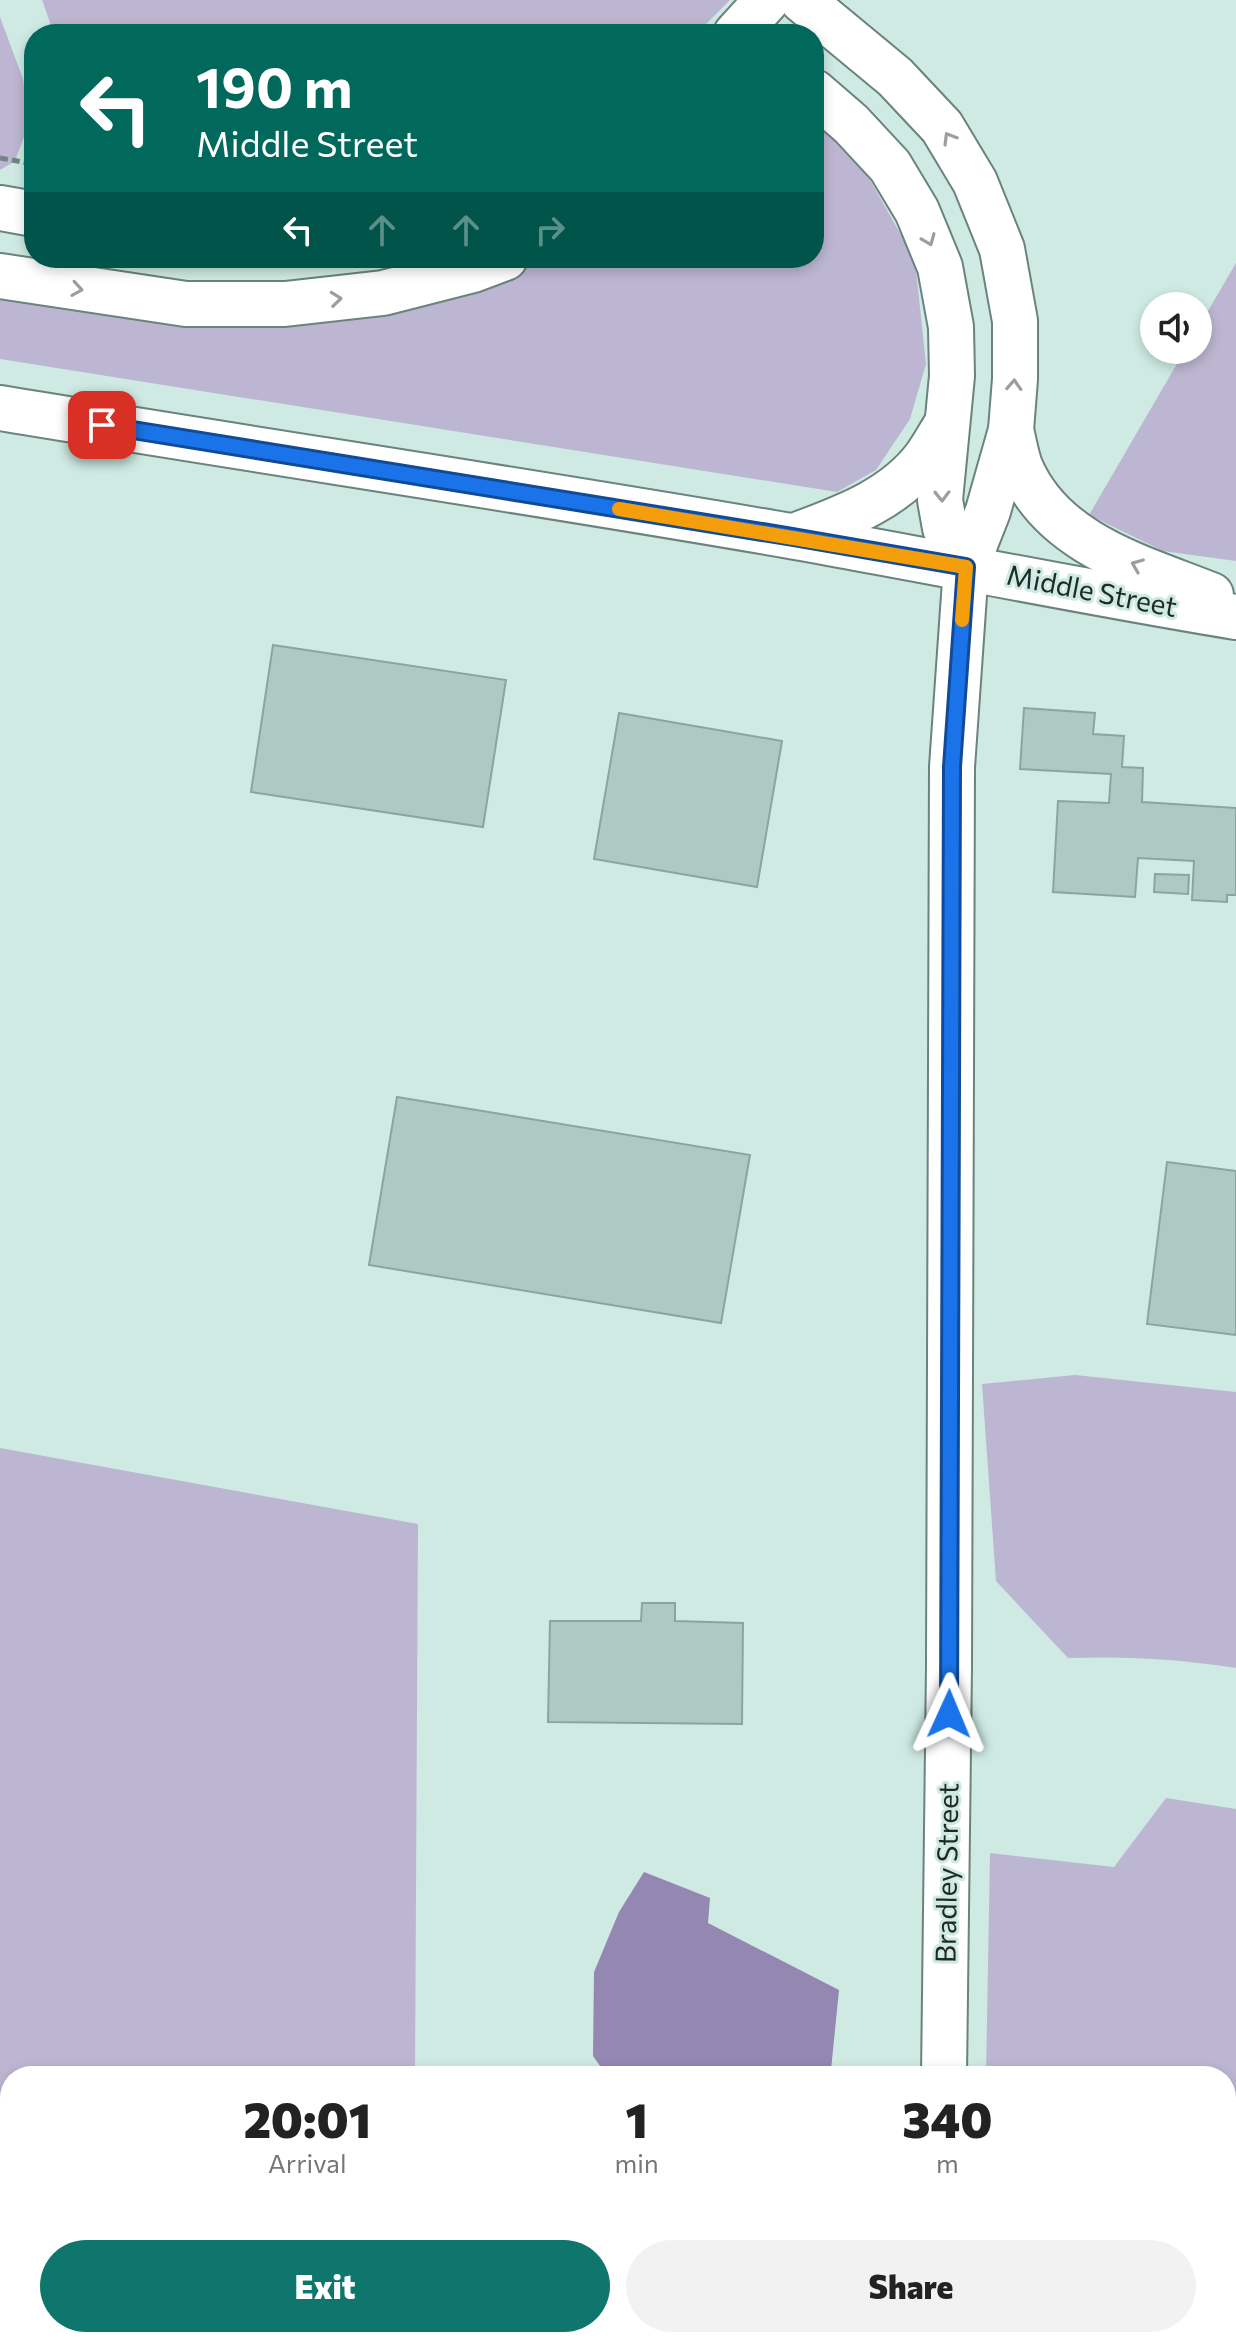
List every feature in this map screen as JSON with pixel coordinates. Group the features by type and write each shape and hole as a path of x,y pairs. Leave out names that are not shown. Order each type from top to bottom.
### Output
{"street":[{"path":"826,19 895,77 942,127 975,182 1002,249 1015,321 1011,430 988,511 966,567"},
{"path":"824,101 851,124 890,166 917,211 940,267 951,327 952,376 940,500 945,528 966,567"},
{"path":"0,208 24,212"},
{"path":"0,276 186,304 285,304 383,293 478,268"},
{"name":"Middle Street","path":"0,408 793,537 966,567 1104,596 1236,617"},
{"path":"793,537 853,514 892,491 924,459 946,425"},
{"path":"1011,430 1020,467 1039,498 1064,526 1101,551 1236,605"},
{"name":"Bradley Street","path":"944,2066 949,1666 952,767 966,567"}],"path":[{"path":"0,158 24,162"}],"shaded area":[{"path":"42,0 730,0 706,24 50,24"},
{"path":"0,17 23,79 24,137 15,161 0,170"},
{"path":"824,123 855,153 915,260 926,364 910,419 876,470 837,492 0,359 0,296 180,326 285,325 437,301 520,268 824,268"},
{"path":"1236,263 1236,561 1163,551 1089,515 1177,364 1212,364 1212,304"},
{"path":"1075,1375 1236,1392 1236,1668 1152,1659 1068,1658 996,1581 982,1384"},
{"path":"0,1448 418,1524 415,2066 0,2066"},
{"path":"1166,1798 1236,1809 1236,2066 986,2066 990,1853 1114,1867"},
{"path":"644,1872 710,1898 708,1923 839,1990 831,2066 600,2066 593,2056 594,1972 619,1912"}],"building":[{"path":"273,645 506,680 483,827 251,792"},
{"path":"1024,708 1095,713 1093,734 1124,736 1122,767 1143,768 1142,802 1236,808 1236,895 1227,895 1227,902 1192,900 1194,861 1138,858 1135,897 1053,892 1058,801 1109,803 1111,774 1020,769"},
{"path":"619,713 782,741 757,887 594,859"},
{"path":"1155,874 1189,875 1188,894 1154,892"},
{"path":"397,1097 750,1155 721,1323 369,1265"},
{"path":"1167,1162 1236,1171 1236,1335 1147,1324"},
{"path":"642,1603 675,1603 675,1621 743,1623 742,1724 548,1722 550,1621 641,1621"}],"slow traffic":[{"path":"619,509 966,567 962,620"}],"route":[{"path":"102,425 966,567 952,767 949,1714"}]}
